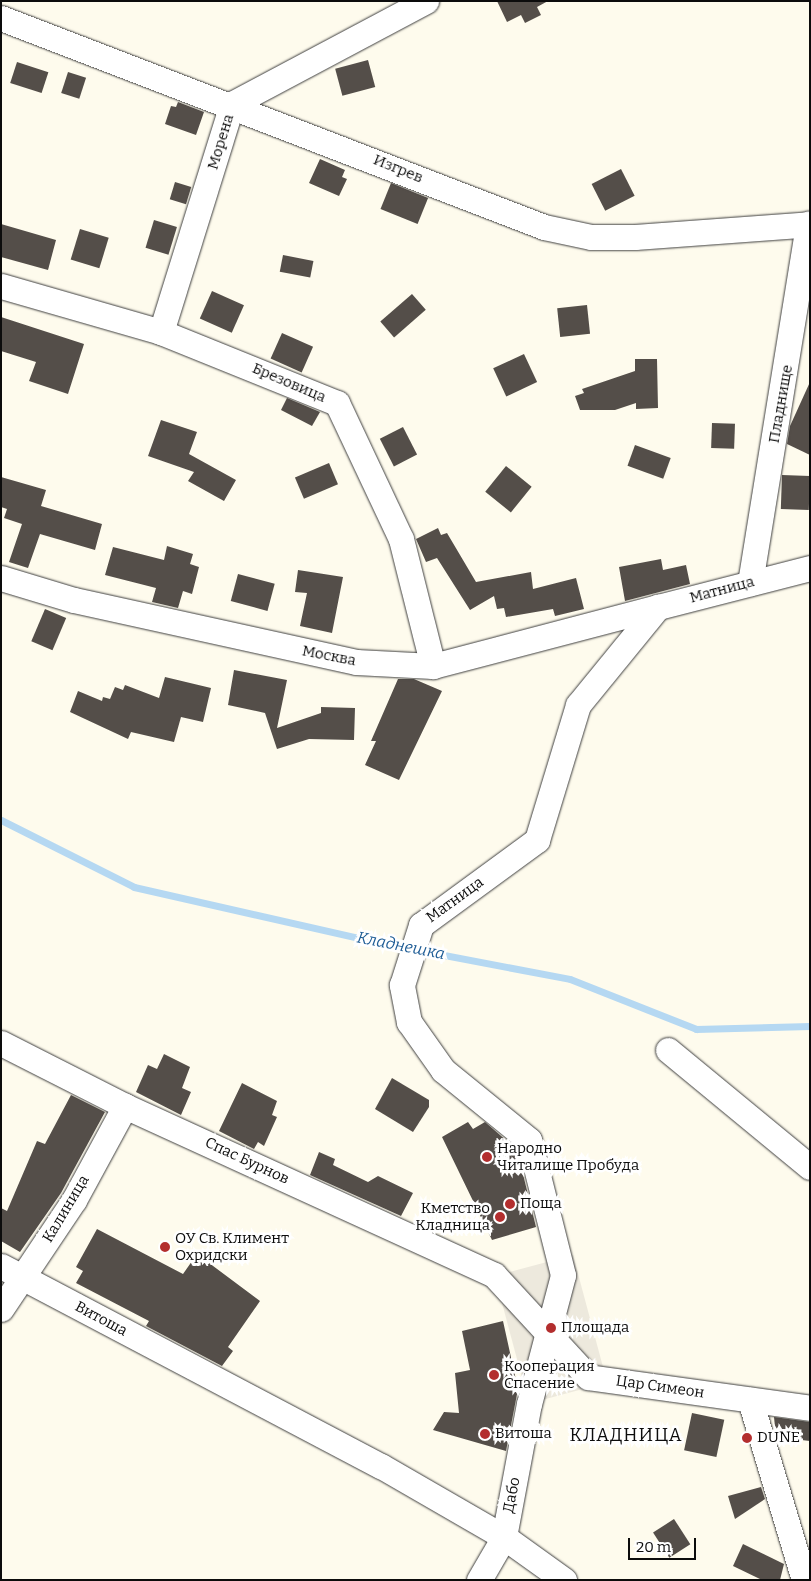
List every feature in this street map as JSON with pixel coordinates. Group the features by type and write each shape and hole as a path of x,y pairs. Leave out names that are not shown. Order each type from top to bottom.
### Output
{"street":[{"name":"Морена","path":"161,332 232,104 426,1"},
{"name":"Изгрев","path":"1,18 232,104 544,227 572,233 635,237 809,224"},
{"name":"Пладнище","path":"750,583 809,224"},
{"name":"Брезовица","path":"1,286 161,332 337,403 401,539 433,666"},
{"name":"Матница","path":"530,1404 563,1276 529,1140 443,1070 409,1022 402,985 421,925 537,840 578,705 658,607 810,568"},
{"name":"Москва","path":"1,578 74,600 356,662 433,666 658,607"},
{"name":"Спас Бурнов","path":"1,1043 125,1106 494,1275"},
{"path":"668,1050 810,1167"},
{"name":"Калиница","path":"1,1309 12,1272 74,1200 125,1106"},
{"name":"Витоша","path":"12,1272 381,1466 504,1537 564,1580"},
{"name":"Цар Симеон","path":"494,1275 588,1377 810,1408"},
{"path":"750,1400 804,1580"},
{"name":"Дабо","path":"479,1580 504,1537 530,1404"}],"shaded area":[{"name":"Площада","path":"573,1255 607,1383 529,1403 495,1276"}],"building":[{"path":"497,1 548,1 537,7 541,15 525,23 521,15 507,22"},
{"path":"368,60 375,87 342,96 335,69"},
{"path":"17,62 48,72 42,93 10,83"},
{"path":"68,72 86,78 79,99 61,93"},
{"path":"178,102 204,112 196,135 165,124 171,106 176,107"},
{"path":"320,159 345,170 342,177 347,179 339,196 309,183"},
{"path":"621,169 635,196 605,211 592,184"},
{"path":"175,182 191,187 186,204 170,199"},
{"path":"391,183 428,198 418,224 381,209"},
{"path":"154,220 177,227 168,255 146,248"},
{"path":"1,224 56,240 48,270 1,257"},
{"path":"80,229 109,238 99,268 71,260"},
{"path":"283,255 313,261 310,278 280,272"},
{"path":"212,291 244,305 232,333 200,318"},
{"path":"412,294 426,310 394,337 380,322"},
{"path":"587,305 590,334 560,337 557,308"},
{"path":"1,317 84,344 68,394 29,381 36,362 1,351"},
{"path":"282,333 313,347 302,372 271,359"},
{"path":"524,354 537,382 506,396 493,368"},
{"path":"635,359 657,359 658,408 636,409 636,403 615,410 580,410 575,396 584,393 582,389 635,371"},
{"path":"810,382 810,455 787,444 790,426"},
{"path":"287,398 320,412 312,426 281,410"},
{"path":"161,420 197,432 189,454 236,480 224,501 188,481 194,472 148,456"},
{"path":"712,423 735,424 734,449 711,448"},
{"path":"403,427 417,455 394,466 380,439"},
{"path":"635,445 671,458 663,479 627,466"},
{"path":"329,463 338,484 304,499 295,477"},
{"path":"506,466 532,487 511,512 485,492"},
{"path":"782,475 810,476 809,510 781,509"},
{"path":"1,477 46,490 41,506 102,524 95,550 40,534 28,568 9,562 22,524 4,518 7,509 1,507"},
{"path":"438,528 441,535 447,533 476,582 531,572 533,589 576,578 584,609 555,616 553,609 506,617 504,608 497,609 494,596 470,610 437,558 426,562 416,539"},
{"path":"167,546 193,554 190,564 199,567 192,594 183,591 178,608 152,602 156,588 105,575 113,547 164,560"},
{"path":"661,559 663,570 686,565 690,584 625,601 619,567"},
{"path":"298,570 343,577 332,633 300,626 307,593 295,592"},
{"path":"238,574 275,584 267,611 231,601"},
{"path":"45,609 66,618 52,650 31,641"},
{"path":"234,670 287,680 277,728 321,713 321,707 355,708 354,740 309,739 277,749 265,713 228,705"},
{"path":"165,677 211,688 203,722 181,717 174,742 131,732 128,739 70,712 78,691 102,701 103,697 110,699 115,687 123,690 125,685 159,698"},
{"path":"398,679 414,679 442,691 399,780 365,765 376,741 371,741"},
{"path":"164,1054 190,1067 182,1088 191,1092 181,1115 136,1092 148,1065 157,1069"},
{"path":"392,1078 429,1100 429,1107 413,1132 375,1109"},
{"path":"242,1083 277,1101 272,1115 277,1117 264,1146 258,1142 254,1149 219,1131"},
{"path":"71,1095 105,1112 61,1193 20,1252 1,1241 1,1208 7,1211 37,1141 45,1144"},
{"path":"468,1122 473,1129 485,1122 508,1142 519,1158 536,1227 492,1240 442,1137"},
{"path":"319,1152 335,1159 333,1165 368,1182 378,1176 413,1193 401,1216 310,1175"},
{"path":"97,1229 183,1274 197,1254 260,1301 228,1347 233,1351 222,1366 146,1326 149,1321 76,1283 83,1271 76,1267"},
{"path":"503,1321 518,1389 506,1451 433,1430 444,1412 459,1413 455,1373 470,1370 462,1331"},
{"path":"692,1413 724,1420 716,1457 684,1450"},
{"path":"774,1417 810,1422 810,1441 776,1437"},
{"path":"761,1487 765,1499 735,1519 728,1496"},
{"path":"674,1519 690,1544 669,1558 653,1533"},
{"path":"743,1544 784,1564 780,1580 762,1580 733,1566"}],"waterway":[{"name":"Кладнешка","path":"1,820 134,887 376,942 570,979 696,1029 810,1026"}],"place":[{"name":"Народно Читалище Пробуда","path":"487,1157"},
{"name":"Поща","path":"510,1204"},
{"name":"Кметство Кладница","path":"500,1217"},
{"name":"ОУ Св. Климент Охридски","path":"165,1247"},
{"name":"Площада","path":"551,1328"},
{"name":"Кооперация Спасение","path":"494,1375"},
{"name":"Витоша","path":"485,1434"},
{"name":"DUNE","path":"747,1438"}],"district":[{"name":"КЛАДНИЦА","path":"626,1435"}]}
